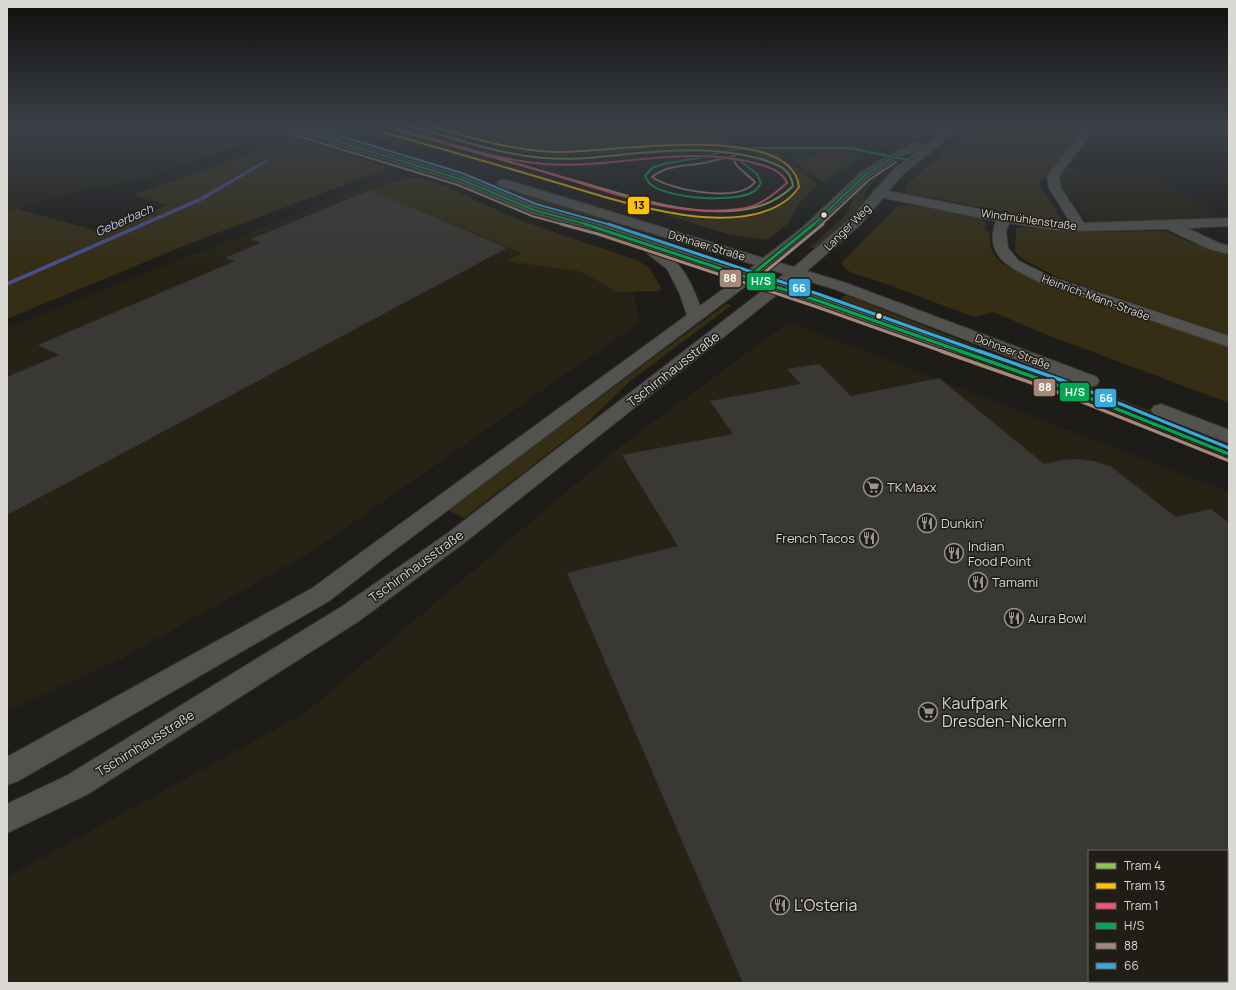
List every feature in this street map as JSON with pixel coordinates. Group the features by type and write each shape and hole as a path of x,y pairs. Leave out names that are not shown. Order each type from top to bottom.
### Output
{"main road":[{"name":"Dohnaer Straße","path":"438,172 460,179 534,210 563,217 778,287 1062,387 1229,454"},
{"name":"Dohnaer Straße","path":"465,172 797,272 876,299 1229,437"},
{"name":"Langer Weg","path":"766,263 808,230 869,172"},
{"name":"Langer Weg","path":"797,272 855,222 898,172"},
{"path":"1056,172 1053,176 1055,188 1080,227"},
{"name":"Windmühlenstraße","path":"879,194 1004,217 1080,227 1229,222"},
{"name":"Heinrich-Mann-Straße","path":"1004,217 999,232 1001,249 1014,264 1044,279 1229,342"},
{"path":"1168,224 1214,246 1229,250"},
{"path":"640,242 673,266 687,292 696,317"},
{"name":"Tschirnhausstraße","path":"7,772 320,595 380,549 696,317 766,263"},
{"name":"Tschirnhausstraße","path":"7,819 78,785 350,614 456,538 797,272"}],"shaded area":[{"path":"7,172 165,172 143,180 81,190 50,198 7,213"},
{"path":"197,172 378,172 196,241 7,319 7,213 17,209 102,232 168,205 133,195"},
{"path":"448,172 455,172 712,250 707,252 613,223 536,203"},
{"path":"791,172 802,172 818,184 799,203 789,223 767,240 731,235 662,214 718,218 738,217 757,213 774,207 789,196 799,182"},
{"path":"810,172 839,172 835,175 822,181"},
{"path":"921,172 1050,172 1038,184 1062,220 1026,216 909,193 904,187"},
{"path":"1062,172 1110,172 1159,178 1219,217 1089,223 1057,180"},
{"path":"388,178 561,243 629,271 640,322 311,552 123,658 7,711 7,328"},
{"path":"420,178 449,187 480,203 528,223 636,260 649,267 662,289 659,291 619,292 579,271 507,261 522,253 371,190 404,179"},
{"path":"869,178 875,180 865,192 864,201 858,210 841,228 817,249 810,247 846,215 854,197"},
{"path":"904,205 919,206 981,219 986,222 985,229 990,232 990,244 992,251 1000,261 1010,268 1034,279 1229,347 1229,403 1050,336 993,312 974,317 881,282 852,273 843,267 842,262 896,207"},
{"path":"1029,227 1071,232 1164,231 1194,244 1229,254 1229,335 1055,276 1024,260 1015,251 1016,228"},
{"path":"846,295 990,352 1052,372 1229,442 1229,446 1046,375 837,301"},
{"path":"726,304 732,305 629,382 585,425 464,518 448,510"},
{"path":"789,322 1229,492 1229,983 7,983 7,877 305,713 617,449"}],"building":[{"path":"371,190 507,248 7,515 7,377 59,355 38,345 235,261 225,258 261,243 251,239"},
{"name":"Kaufpark Dresden-Nickern","path":"819,364 851,396 939,378 1044,464 1062,460 1077,459 1093,461 1110,466 1176,517 1211,509 1229,523 1229,851 1088,850 1089,983 743,983 567,573 678,546 622,455 733,434 710,401 801,384 787,369"}],"waterway":[{"name":"Geberbach","path":"7,284 201,199 248,172"}],"tram line":[{"name":"13","path":"523,172 658,210 718,218 757,214 775,208 796,192 799,187 794,172"},
{"name":"4","path":"546,172 643,200 694,210 712,211 747,209 764,205 779,198 793,186 791,176 787,172"},
{"name":"1","path":"546,172 641,201 690,209 715,210 747,208 760,203 787,183 778,172"}],"transit line":[{"name":"88","path":"416,172 458,185 532,216 598,234 817,307 1060,393 1227,460"},
{"name":"H/S","path":"438,172 460,179 534,210 600,228 819,301 1062,387 1229,454"},
{"name":"66","path":"459,172 536,204 602,222 821,295 1064,381 1229,448"},
{"name":"H/S","path":"648,172 645,176 650,184 660,189 691,197 728,199 743,196 755,191 761,183 755,172"},
{"name":"88","path":"659,172 652,177 660,182 672,186 688,190 723,193 738,192 749,188 755,182 745,172"},
{"name":"H/S","path":"749,277 808,230 869,172"},
{"name":"88","path":"753,282 812,234 869,180 881,172"}],"place":[{"name":"TK Maxx","path":"873,487"},
{"name":"Dunkin'","path":"927,523"},
{"name":"French Tacos","path":"869,538"},
{"name":"Indian Food Point","path":"954,553"},
{"name":"Tamami","path":"978,582"},
{"name":"Aura Bowl","path":"1014,618"},
{"name":"Kaufpark Dresden-Nickern","path":"928,712"},
{"name":"L'Osteria","path":"780,905"}]}
